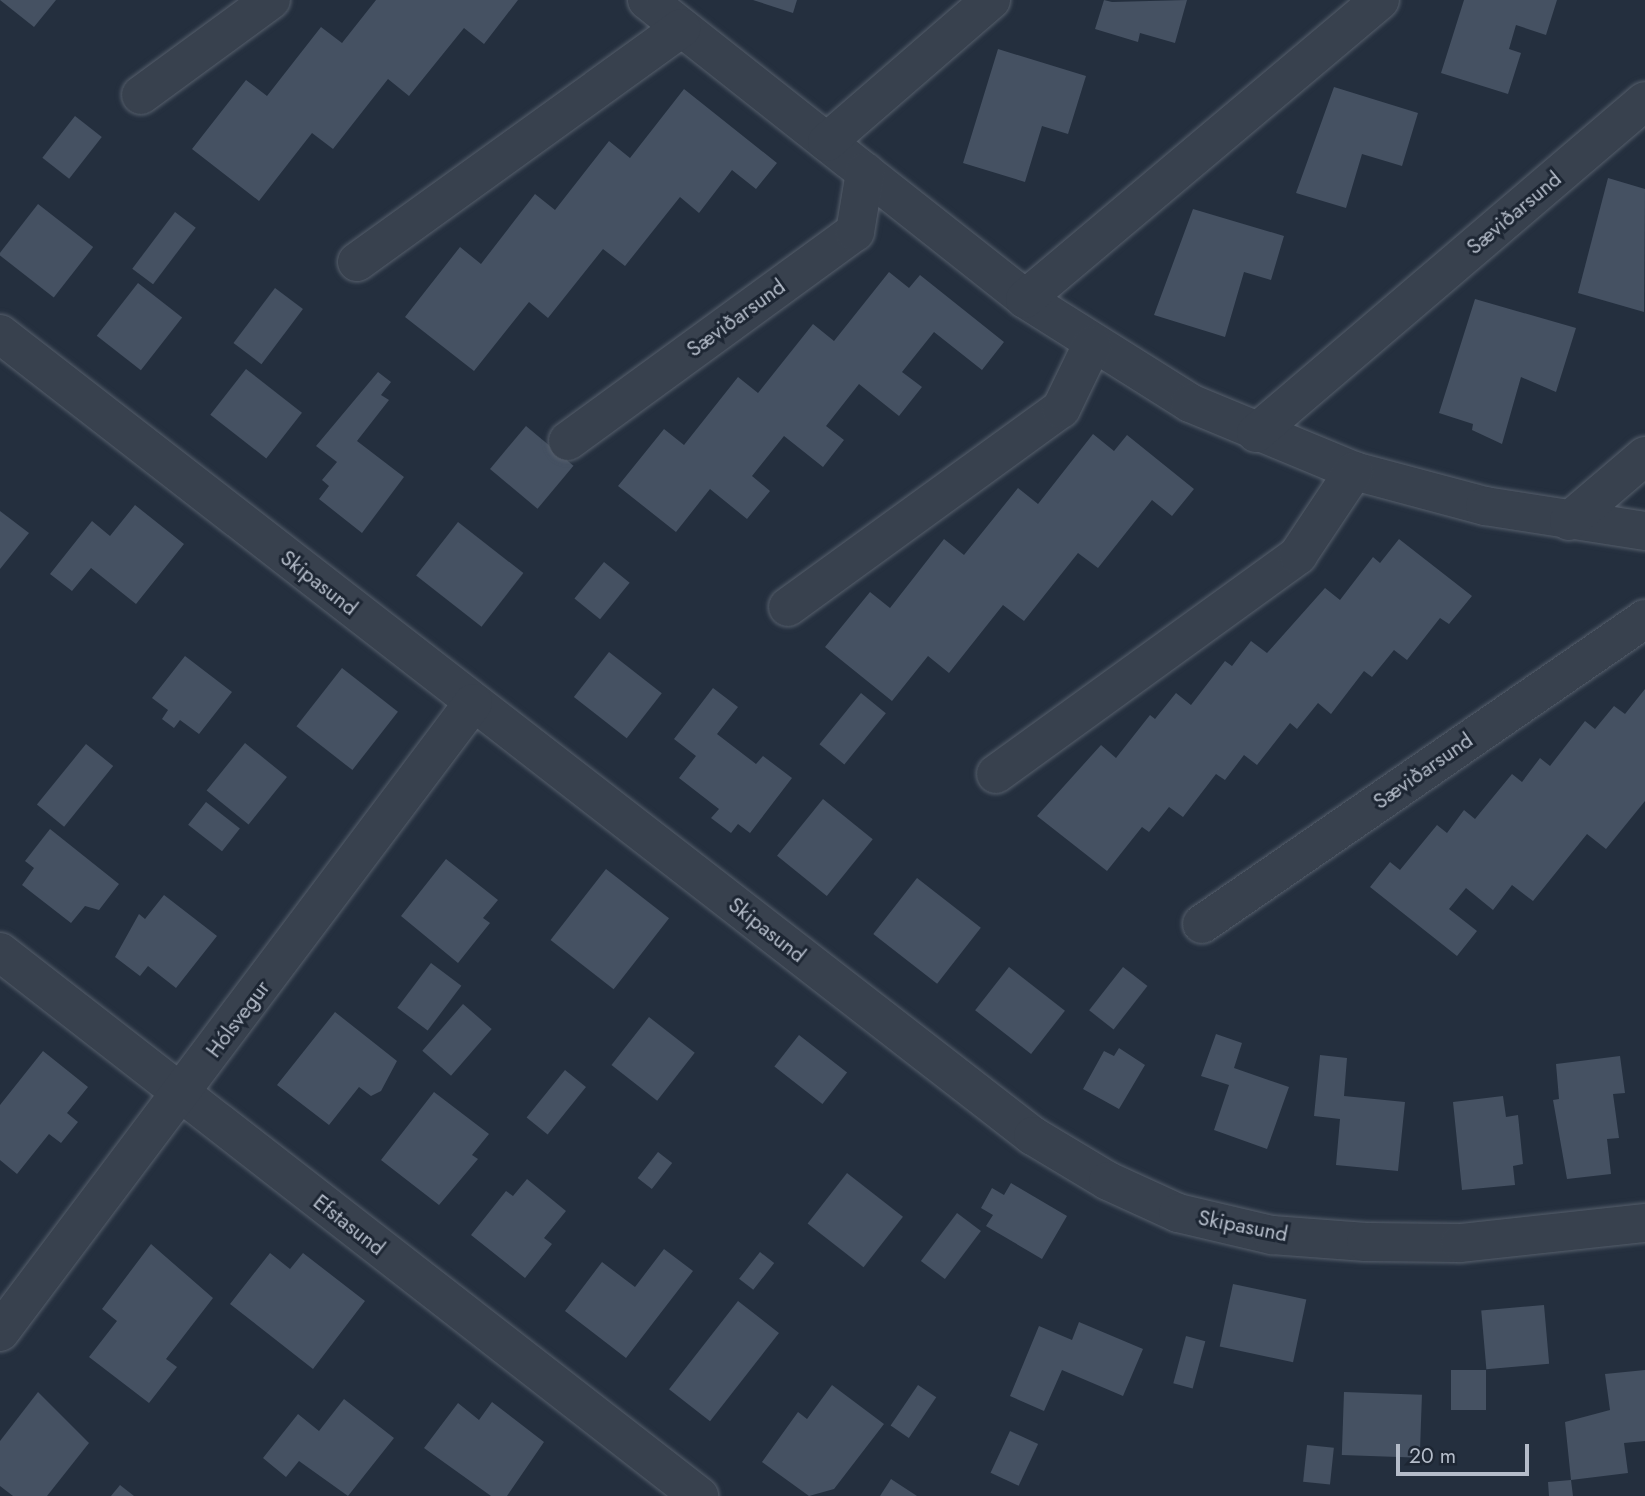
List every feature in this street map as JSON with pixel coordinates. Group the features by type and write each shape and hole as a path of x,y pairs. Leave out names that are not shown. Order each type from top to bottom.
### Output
{"street":[{"path":"141,95 271,0"},
{"path":"647,0 1025,299 1092,345 1256,433 1354,471 1569,521 1645,531"},
{"path":"827,142 991,0"},
{"path":"1025,299 1380,0"},
{"path":"357,262 682,28"},
{"name":"Sæviðarsund","path":"1256,433 1645,101"},
{"name":"Sæviðarsund","path":"568,441 855,232 865,172"},
{"name":"Skipasund","path":"0,334 473,704 1033,1136 1178,1213 1272,1235 1366,1242 1460,1243 1645,1223"},
{"path":"788,607 1061,409 1092,345"},
{"path":"1569,521 1645,456"},
{"path":"996,774 1298,555 1354,471"},
{"name":"Sæviðarsund","path":"1202,924 1645,619"},
{"name":"Hólsvegur","path":"0,1332 473,704"},
{"name":"Efstasund","path":"0,952 699,1496"}],"building":[{"path":"0,0 56,0 34,27"},
{"path":"376,0 518,0 484,44 464,28 409,96 388,79 333,149 312,133 259,201 192,149 246,80 267,96 321,27 342,43"},
{"path":"753,0 797,0 793,13"},
{"path":"1104,0 1187,0 1175,43 1140,33 1138,42 1095,29"},
{"path":"1464,0 1557,0 1546,35 1516,25 1509,49 1521,53 1508,94 1441,73"},
{"path":"998,49 1086,76 1068,134 1042,126 1025,182 963,163"},
{"path":"1334,87 1418,113 1402,166 1362,154 1346,208 1296,193"},
{"path":"684,89 777,163 756,189 732,170 699,213 680,197 625,266 603,249 548,318 529,302 474,371 405,317 460,247 481,264 535,194 555,210 609,141 630,158"},
{"path":"75,116 102,137 69,179 42,158"},
{"path":"1608,178 1645,189 1644,312 1578,293"},
{"path":"38,204 93,247 54,298 0,256"},
{"path":"1193,209 1284,236 1271,280 1244,272 1225,337 1154,315"},
{"path":"175,212 196,228 153,284 132,269"},
{"path":"889,272 909,288 920,275 1004,342 982,370 934,332 902,372 922,387 899,416 859,384 826,426 844,440 823,467 784,436 752,476 770,491 747,519 710,489 676,532 618,486 664,429 684,445 738,377 758,393 813,324 834,341"},
{"path":"138,283 182,317 141,370 97,336"},
{"path":"275,288 303,309 261,364 233,343"},
{"path":"1475,299 1576,328 1556,392 1521,377 1502,444 1472,430 1473,424 1439,413"},
{"path":"246,369 302,413 266,458 210,415"},
{"path":"378,372 391,382 381,395 389,400 357,441 404,477 362,533 319,499 329,486 322,480 337,462 316,446"},
{"path":"526,426 573,466 537,509 490,469"},
{"path":"1093,434 1114,451 1127,435 1194,489 1172,516 1152,500 1098,568 1078,553 1024,621 1003,605 949,673 928,656 892,701 825,647 870,592 890,608 944,539 964,555 1018,488 1038,504"},
{"path":"135,505 184,544 136,604 91,568 72,591 50,574 92,521 110,536"},
{"path":"0,511 29,533 0,569"},
{"path":"458,522 523,573 482,627 416,576"},
{"path":"1399,539 1472,596 1449,624 1440,618 1407,660 1394,650 1372,677 1364,671 1331,714 1318,703 1297,729 1290,723 1257,765 1244,755 1225,780 1216,774 1183,817 1169,807 1149,832 1142,827 1107,871 1037,816 1101,745 1116,758 1150,715 1155,719 1176,693 1191,705 1225,661 1232,666 1251,641 1267,653 1325,588 1340,600 1373,557 1380,563"},
{"path":"604,562 630,583 600,619 574,599"},
{"path":"609,652 662,693 627,738 574,697"},
{"path":"185,656 232,692 199,734 180,720 174,728 162,719 168,710 152,698"},
{"path":"342,668 398,712 352,770 296,726"},
{"path":"713,688 738,707 717,734 756,764 763,756 792,778 750,833 738,824 731,833 711,818 719,809 679,778 696,756 674,739"},
{"path":"1645,689 1645,801 1606,849 1587,834 1533,901 1512,885 1493,910 1466,888 1449,909 1477,931 1457,956 1370,887 1390,862 1400,870 1437,825 1447,833 1464,810 1475,819 1512,774 1522,782 1540,758 1550,766 1585,721 1595,729 1614,706 1625,714"},
{"path":"861,693 886,713 844,764 819,744"},
{"path":"245,743 287,777 249,824 207,790"},
{"path":"86,744 113,766 64,827 37,805"},
{"path":"823,799 873,839 827,896 777,856"},
{"path":"206,802 240,828 222,851 188,825"},
{"path":"50,829 119,884 99,910 85,906 71,923 22,885 34,868 25,861"},
{"path":"446,859 498,900 483,918 490,923 458,963 401,916"},
{"path":"606,869 669,918 614,989 551,940"},
{"path":"917,878 981,928 937,984 873,934"},
{"path":"164,895 217,936 176,988 148,966 140,976 115,957 139,914 145,919"},
{"path":"431,963 461,986 428,1031 397,1008"},
{"path":"1009,967 1065,1011 1031,1054 975,1010"},
{"path":"1123,967 1147,986 1114,1029 1089,1010"},
{"path":"463,1004 492,1029 451,1076 422,1051"},
{"path":"335,1012 397,1061 381,1091 371,1096 359,1087 329,1125 277,1085"},
{"path":"649,1017 695,1053 657,1101 611,1065"},
{"path":"1216,1034 1242,1043 1234,1068 1289,1087 1267,1149 1214,1130 1229,1085 1201,1076"},
{"path":"799,1035 847,1073 822,1104 774,1067"},
{"path":"1119,1048 1145,1065 1119,1109 1083,1089 1104,1051 1114,1056"},
{"path":"43,1051 88,1087 67,1113 78,1122 61,1143 49,1134 17,1174 0,1160 0,1105"},
{"path":"1320,1055 1347,1058 1344,1096 1405,1102 1398,1171 1336,1165 1340,1119 1314,1116"},
{"path":"1620,1056 1625,1093 1613,1094 1619,1138 1607,1139 1611,1174 1567,1179 1553,1100 1559,1099 1556,1064"},
{"path":"565,1070 586,1087 548,1134 527,1117"},
{"path":"434,1092 489,1134 472,1155 478,1159 439,1205 381,1160"},
{"path":"1503,1096 1506,1117 1518,1115 1523,1164 1513,1166 1515,1185 1462,1190 1453,1102"},
{"path":"658,1152 672,1163 652,1189 638,1178"},
{"path":"847,1173 903,1217 864,1267 808,1223"},
{"path":"527,1179 566,1211 544,1238 552,1244 525,1278 471,1235 506,1191 513,1196"},
{"path":"1011,1183 1067,1216 1042,1259 986,1226 993,1215 981,1208 992,1188 1004,1195"},
{"path":"957,1213 981,1231 945,1279 921,1261"},
{"path":"151,1244 213,1298 166,1359 177,1367 149,1403 89,1357 117,1321 102,1309"},
{"path":"664,1249 693,1271 626,1358 565,1311 602,1262 635,1287"},
{"path":"760,1252 774,1263 753,1290 739,1279"},
{"path":"270,1253 290,1269 303,1253 365,1301 313,1369 230,1304"},
{"path":"1233,1284 1306,1300 1293,1362 1220,1347"},
{"path":"738,1301 779,1333 710,1421 669,1389"},
{"path":"1544,1305 1549,1364 1486,1369 1481,1310"},
{"path":"1079,1322 1143,1349 1123,1396 1062,1370 1044,1411 1010,1396 1039,1326 1072,1340"},
{"path":"1186,1336 1205,1341 1193,1389 1173,1383"},
{"path":"1451,1370 1486,1370 1486,1410 1451,1410"},
{"path":"1645,1370 1645,1441 1624,1443 1628,1473 1571,1480 1565,1422 1610,1410 1605,1374"},
{"path":"832,1385 884,1424 834,1489 809,1496 762,1462 798,1412 807,1419"},
{"path":"918,1385 936,1397 909,1438 891,1426"},
{"path":"38,1392 89,1443 47,1496 13,1496 0,1486 0,1441"},
{"path":"1344,1392 1422,1395 1420,1458 1342,1455"},
{"path":"344,1399 394,1438 348,1496 299,1461 286,1477 263,1458 298,1414 319,1431"},
{"path":"492,1402 544,1442 507,1496 491,1496 424,1448 458,1403 479,1420"},
{"path":"1010,1431 1038,1444 1019,1486 991,1473"},
{"path":"1307,1445 1334,1448 1330,1485 1303,1482"},
{"path":"891,1479 917,1496 880,1496"},
{"path":"1571,1480 1573,1496 1549,1496 1548,1482"},
{"path":"120,1485 134,1496 111,1496"}]}
